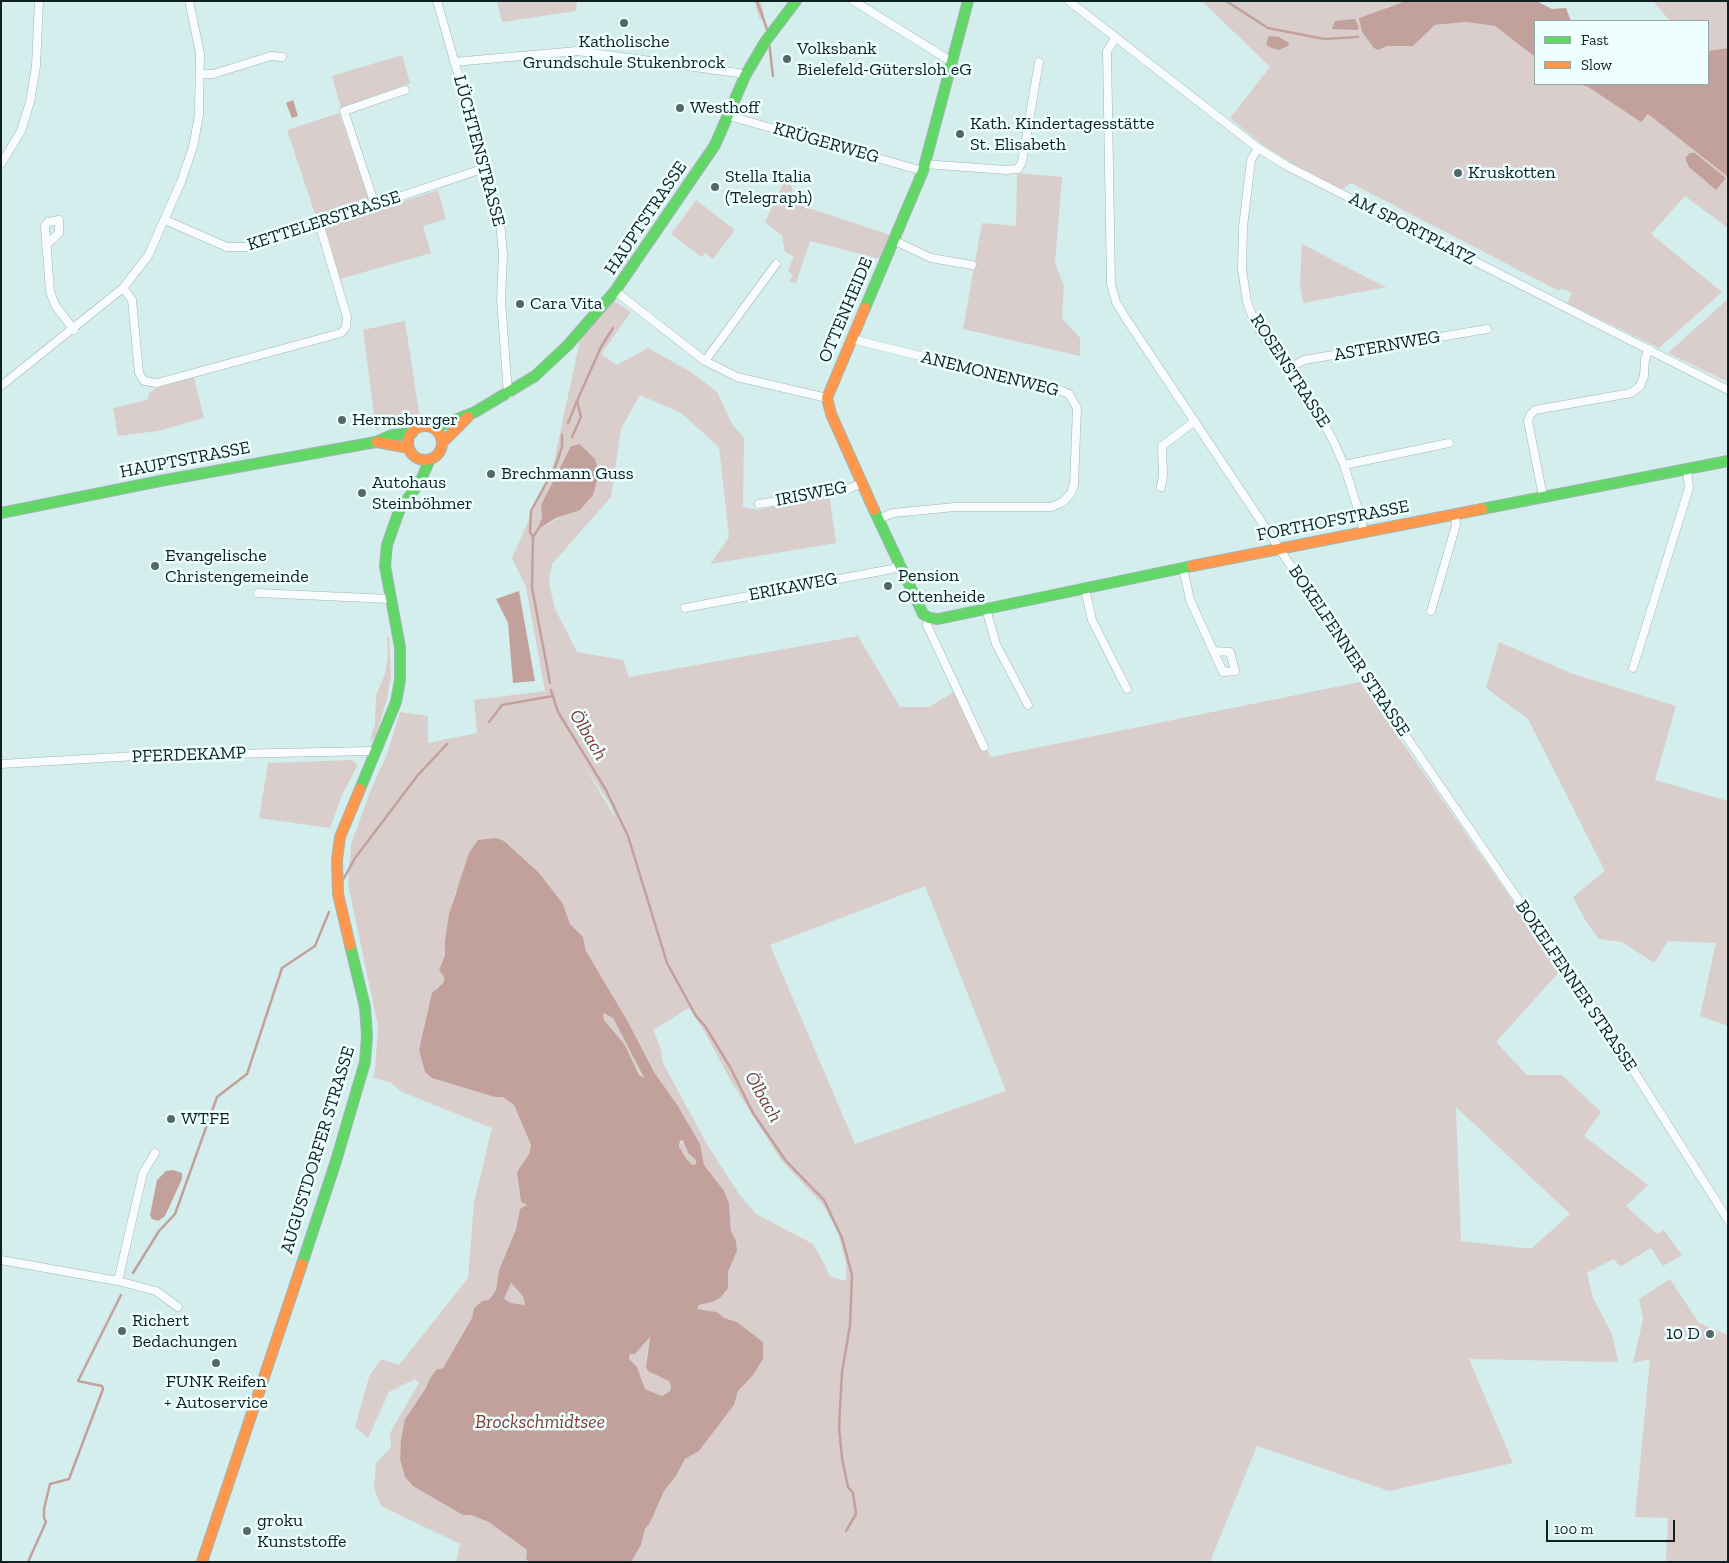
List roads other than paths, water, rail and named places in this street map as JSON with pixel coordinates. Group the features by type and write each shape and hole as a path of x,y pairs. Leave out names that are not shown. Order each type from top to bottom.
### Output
{"main road":[{"name":"HAUPTSTRASSE","path":"434,428 475,412 508,394 535,376 568,345 615,291 715,146 745,76 765,42 796,1"},
{"name":"OTTENHEIDE","path":"827,398 924,167 968,1"},
{"path":"827,398 831,414 923,614 929,618 938,619 986,609"},
{"name":"HAUPTSTRASSE","path":"442,443 475,412"},
{"path":"411,451 421,459 430,459 438,453 442,443 440,435 434,428 422,426 412,433 411,451 418,471 416,486"},
{"name":"HAUPTSTRASSE","path":"1,513 160,481 376,442 392,435 412,433"},
{"name":"HAUPTSTRASSE","path":"376,442 396,444 411,451"},
{"name":"AUGUSTDORFER STRASSE","path":"202,1562 333,1169 366,1062 368,1036 365,1007 338,894 337,860 340,838 396,702 401,676 400,647 385,566 387,545 399,511 422,480 430,459"},
{"name":"FORTHOFSTRASSE","path":"986,609 1280,548 1728,461"}],"street":[{"path":"1,164 21,131 30,102 36,66 39,1"},
{"path":"1,386 74,330 123,288 148,256 165,220 193,147 199,115 201,74 198,38 189,1"},
{"name":"LÜCHTENSTRASSE","path":"437,1 500,220 503,255 500,300 508,394"},
{"path":"854,1 952,62"},
{"path":"1069,1 1115,38"},
{"name":"AM SPORTPLATZ","path":"1115,38 1258,148 1288,166 1728,390"},
{"name":"BOKELFENNER STRASSE","path":"1115,38 1107,51 1111,284 1124,317 1499,874 1611,1035 1728,1220"},
{"path":"454,62 577,51 738,73 745,76"},
{"path":"201,74 213,74 271,56 282,57"},
{"name":"KRÜGERWEG","path":"729,116 924,167 1018,169 1022,162 1039,62"},
{"path":"375,205 344,111 405,90"},
{"name":"ROSENSTRASSE","path":"1258,148 1251,160 1242,269 1247,302 1255,322 1315,408 1344,465 1362,522 1363,532"},
{"name":"KETTELERSTRASSE","path":"165,220 227,247 249,247 485,168"},
{"path":"123,288 132,300 139,373 144,381 157,383 341,333 346,327 347,317 319,223"},
{"path":"893,240 931,258 972,265"},
{"path":"46,245 50,291 55,305 74,330"},
{"path":"705,361 776,264"},
{"path":"615,291 705,361 737,377 827,398"},
{"name":"ASTERNWEG","path":"1288,369 1304,360 1487,329"},
{"name":"ANEMONENWEG","path":"851,339 1062,391 1069,394 1077,408 1074,485 1071,493 1063,502 1051,507 955,507 893,513 878,519"},
{"path":"1543,496 1528,421 1530,415 1535,410 1631,393 1640,386 1644,376 1644,359 1649,350"},
{"path":"1160,487 1163,475 1162,446 1195,421"},
{"path":"1344,465 1449,444"},
{"path":"1633,668 1688,488 1688,469"},
{"name":"IRISWEG","path":"760,504 848,489 862,482"},
{"path":"1431,611 1456,525 1454,514"},
{"name":"ERIKAWEG","path":"685,608 892,569 901,564"},
{"path":"1183,568 1190,600 1215,651"},
{"path":"1085,589 1092,620 1127,689"},
{"path":"258,593 390,599"},
{"path":"986,609 996,644 1028,705"},
{"path":"929,618 927,625 984,747"},
{"name":"PFERDEKAMP","path":"1,764 136,756 360,751 376,753"},
{"path":"118,1282 143,1173 155,1153"},
{"path":"1,1260 156,1291 178,1308"}],"water":[{"path":"1406,1 1536,1 1552,9 1566,8 1571,20 1534,20 1534,56 1495,26 1466,22 1435,25 1413,46 1387,46 1378,50 1374,48 1362,32 1359,18"},
{"path":"1355,19 1359,27 1358,30 1332,29 1335,21"},
{"path":"1269,36 1279,37 1289,43 1288,46 1279,50 1269,47 1266,44"},
{"path":"1728,48 1728,177 1648,114 1641,122 1582,85 1709,85 1709,51"},
{"path":"293,100 298,116 292,118 286,103"},
{"path":"1690,153 1695,153 1726,178 1716,190 1689,167 1685,158"},
{"path":"580,444 595,459 599,473 593,495 580,510 556,518 537,530 542,517 541,505 571,446"},
{"path":"519,591 535,681 513,683 508,623 496,599"},
{"name":"Brockschmidtsee","path":"496,838 504,841 539,873 563,904 570,924 583,937 586,951 627,1020 654,1072 678,1106 700,1144 704,1165 724,1191 729,1203 731,1231 736,1241 737,1251 728,1272 728,1288 721,1297 712,1302 699,1305 697,1309 717,1312 724,1318 737,1322 763,1342 763,1359 753,1375 738,1391 734,1405 699,1451 685,1459 676,1476 664,1491 650,1523 645,1529 641,1545 631,1562 529,1562 526,1559 527,1550 489,1522 471,1515 463,1515 413,1486 405,1477 400,1459 405,1419 436,1370 443,1368 472,1318 474,1308 482,1301 489,1300 496,1290 499,1270 516,1229 520,1209 527,1205 521,1202 517,1172 529,1154 531,1145 514,1105 503,1097 495,1097 432,1078 425,1072 419,1050 432,993 444,982 444,977 439,970 445,955 449,914 469,853 478,840","holes":["603,1013 613,1018 644,1078 639,1075 625,1045 604,1020","683,1140 688,1153 696,1160 696,1164 692,1165 685,1157 679,1146 680,1141","511,1283 523,1296 525,1305 511,1303 504,1299","650,1337 646,1367 648,1371 669,1381 670,1391 662,1396 645,1389 637,1367 629,1359 630,1354 635,1354"]},
{"path":"173,1170 182,1173 182,1179 165,1216 158,1221 152,1219 150,1215 157,1180 166,1171"}],"waterway":[{"name":"Ölbach","path":"757,1 768,32"},
{"path":"1226,1 1268,28 1324,39 1358,37"},
{"name":"Ölbach","path":"769,42 773,76"},
{"name":"Ölbach","path":"572,437 581,417 577,401 601,347 613,328"},
{"name":"Ölbach","path":"568,423 577,401"},
{"name":"Ölbach","path":"533,537 530,532 531,511 556,465 562,447 562,435"},
{"name":"Ölbach","path":"539,528 533,537 532,588 550,683"},
{"name":"Ölbach","path":"551,690 558,712 606,790 628,836 667,963 696,1016 705,1026 730,1067 753,1113 786,1161 824,1200 842,1238 852,1275 850,1326 842,1372 839,1427 842,1458 848,1487 853,1493 856,1514 846,1531"},
{"path":"489,722 502,705 553,696"},
{"path":"343,880 355,858 418,775 447,744"},
{"path":"133,1273 159,1231 175,1214 217,1097 247,1074 282,968 315,946 329,912"},
{"path":"28,1562 46,1522 44,1509 50,1484 69,1479 103,1389 102,1386 78,1381 121,1295"}],"place":[{"name":"Katholische Grundschule Stukenbrock","path":"624,23"},
{"name":"Volksbank Bielefeld-Gütersloh eG","path":"787,59"},
{"name":"Westhoff","path":"680,108"},
{"name":"Kath. Kindertagesstätte St. Elisabeth","path":"960,134"},
{"name":"Kruskotten","path":"1458,173"},
{"name":"Stella Italia (Telegraph)","path":"715,187"},
{"name":"Cara Vita","path":"520,304"},
{"name":"Hermsburger","path":"342,420"},
{"name":"Brechmann Guss","path":"491,474"},
{"name":"Autohaus Steinböhmer","path":"362,493"},
{"name":"Evangelische Christengemeinde","path":"155,566"},
{"name":"Pension Ottenheide","path":"888,586"},
{"name":"WTFE","path":"171,1119"},
{"name":"Richert Bedachungen","path":"122,1331"},
{"name":"10 D","path":"1710,1334"},
{"name":"FUNK Reifen + Autoservice","path":"216,1363"},
{"name":"groku Kunststoffe","path":"247,1531"}]}
